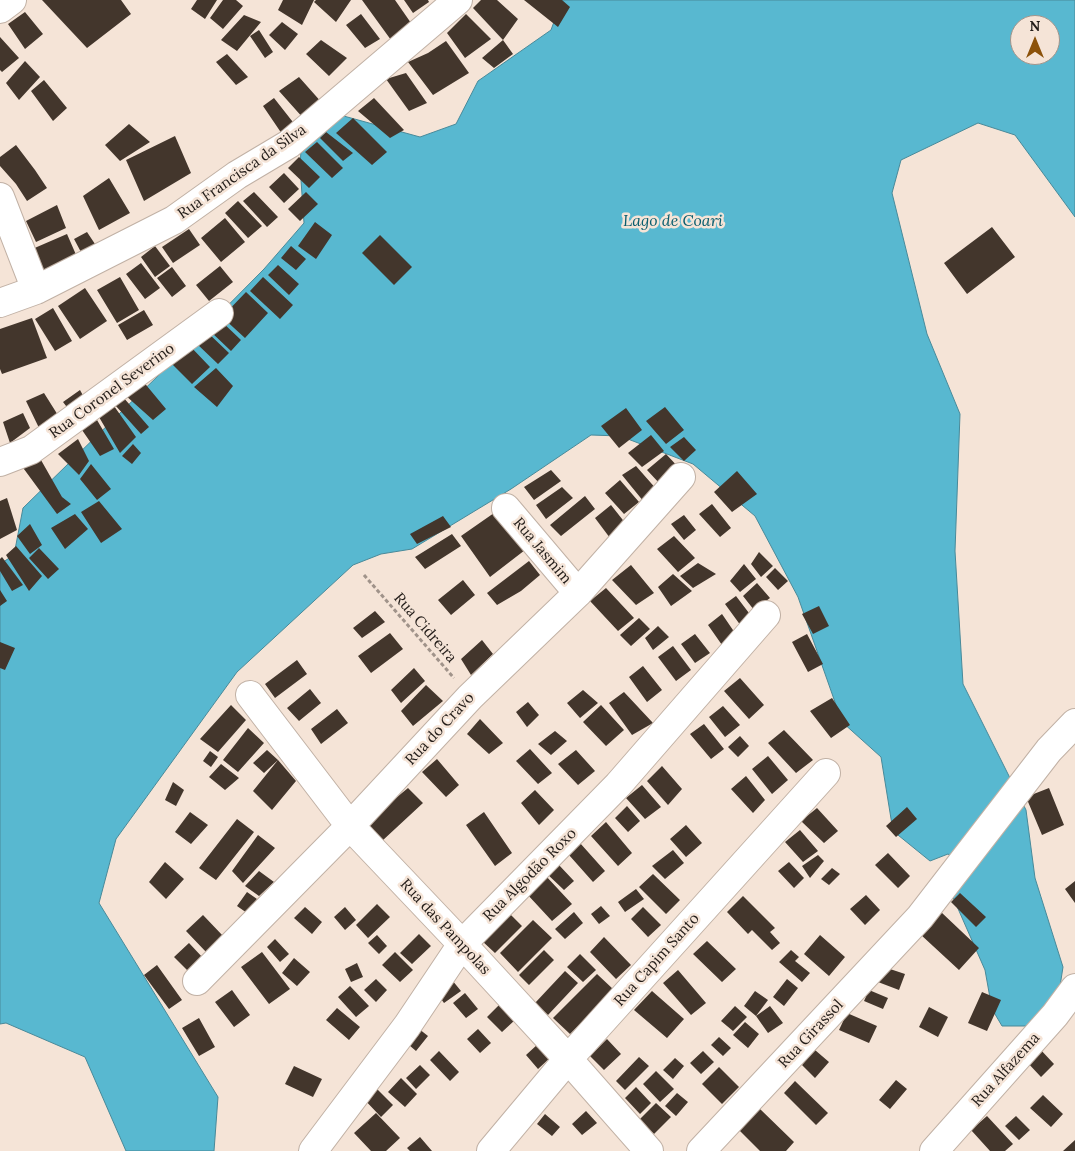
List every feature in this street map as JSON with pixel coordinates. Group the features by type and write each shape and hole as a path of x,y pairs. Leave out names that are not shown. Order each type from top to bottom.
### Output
{"street":[{"path":"0,9 12,0"},
{"name":"Rua Francisca da Silva","path":"0,303 36,290 174,220 237,175 289,144 458,0"},
{"path":"0,197 36,290"},
{"name":"Rua Coronel Severino","path":"0,462 31,450 219,313"},
{"name":"Rua do Cravo","path":"197,980 350,826 470,696 578,593 680,477"},
{"name":"Rua Jasmim","path":"506,508 578,593"},
{"name":"Rua Algodão Roxo","path":"314,1151 407,1026 462,944 618,785 766,615"},
{"name":"Rua das Pampolas","path":"250,695 350,826 568,1059 649,1151"},
{"name":"Rua Girassol","path":"701,1151 920,917 1050,750 1075,723"},
{"name":"Rua Capim Santo","path":"491,1151 568,1059 826,773"},
{"name":"Rua Alfazema","path":"934,1151 1055,1015 1075,988"}],"path":[{"name":"Rua Cidreira","path":"364,575 470,696"}],"water":[{"name":"Lago de Coari","path":"562,0 1075,0 1075,217 1015,135 978,123 901,160 892,193 927,334 960,414 955,551 963,684 1026,810 1035,878 1063,967 1056,1012 1026,1026 1002,1026 992,1009 985,970 952,895 962,863 948,854 930,861 893,831 881,757 842,722 798,597 755,516 693,464 620,436 591,435 511,489 412,549 381,554 353,565 237,672 116,839 99,903 218,1097 214,1151 126,1151 85,1057 6,1023 0,1024 0,564 14,555 23,508 264,269 304,223 300,166 302,135 340,115 420,137 456,124 478,81 551,30"}],"building":[{"path":"42,0 121,0 131,14 87,48"},
{"path":"197,0 217,0 205,19 191,9"},
{"path":"223,0 236,0 243,6 223,29 210,18"},
{"path":"283,0 314,0 302,25 278,10"},
{"path":"316,0 351,0 336,22 314,2"},
{"path":"362,0 395,0 411,23 391,40"},
{"path":"404,0 428,0 429,2 413,13"},
{"path":"481,0 497,0 518,19 503,40 473,8"},
{"path":"524,0 562,0 570,7 558,27"},
{"path":"25,12 43,34 25,49 8,24"},
{"path":"361,14 380,39 365,48 346,25"},
{"path":"466,14 491,39 465,58 447,33"},
{"path":"244,15 261,22 237,51 221,40"},
{"path":"282,22 298,34 285,50 269,35"},
{"path":"259,30 273,52 265,58 250,36"},
{"path":"0,37 19,58 2,72 0,70"},
{"path":"321,40 347,58 329,76 306,54"},
{"path":"503,40 513,54 494,68 482,58"},
{"path":"446,41 469,73 433,95 408,62 428,53"},
{"path":"227,54 248,77 236,85 216,62"},
{"path":"25,61 40,77 19,100 6,83"},
{"path":"406,73 427,103 409,111 386,79"},
{"path":"299,77 323,104 304,119 279,91"},
{"path":"44,80 67,108 53,121 31,91"},
{"path":"274,98 296,126 282,134 263,106"},
{"path":"374,98 404,130 390,138 358,111"},
{"path":"353,118 387,152 372,165 336,133"},
{"path":"129,124 150,142 120,161 105,145"},
{"path":"326,132 353,153 343,161 320,138"},
{"path":"175,136 191,173 144,201 126,160"},
{"path":"317,142 343,168 332,178 305,152"},
{"path":"16,145 47,188 27,201 16,184 0,166 0,157"},
{"path":"299,157 320,177 309,188 288,168"},
{"path":"284,173 299,189 284,203 269,187"},
{"path":"109,178 130,213 99,230 83,196"},
{"path":"254,192 278,217 267,227 243,201"},
{"path":"306,192 318,204 300,221 288,209"},
{"path":"238,201 262,226 248,238 225,213"},
{"path":"57,205 66,228 36,242 26,221"},
{"path":"225,218 245,242 221,262 201,238"},
{"path":"315,222 332,235 316,259 298,246"},
{"path":"992,227 1015,257 967,294 944,263"},
{"path":"189,229 200,245 173,263 162,247"},
{"path":"87,232 97,247 82,254 74,239"},
{"path":"67,234 77,257 42,272 30,250"},
{"path":"380,235 412,267 394,285 362,253"},
{"path":"155,246 170,266 155,277 141,257"},
{"path":"291,246 306,259 296,270 281,258"},
{"path":"141,263 160,288 145,299 126,274"},
{"path":"278,265 299,284 289,295 268,275"},
{"path":"220,266 233,282 209,301 196,285"},
{"path":"172,267 186,286 172,297 157,278"},
{"path":"120,277 139,310 117,323 97,290"},
{"path":"263,277 293,305 280,319 250,291"},
{"path":"85,288 107,321 80,339 58,306"},
{"path":"246,292 268,313 245,338 222,317"},
{"path":"53,308 72,341 55,351 35,319"},
{"path":"144,310 153,325 127,340 118,325"},
{"path":"32,318 47,358 2,374 0,369 0,329"},
{"path":"220,320 241,340 231,351 210,331"},
{"path":"207,332 229,353 218,364 196,343"},
{"path":"189,345 210,367 192,384 170,362"},
{"path":"216,368 233,386 217,407 194,387"},
{"path":"142,380 166,409 153,420 125,395"},
{"path":"80,390 86,401 73,415 63,402"},
{"path":"44,393 61,420 40,430 26,401"},
{"path":"123,397 149,427 141,434 115,405"},
{"path":"114,406 136,437 120,453 99,417"},
{"path":"665,407 684,430 666,444 646,421"},
{"path":"626,408 642,430 619,448 601,426"},
{"path":"23,413 30,428 10,443 3,422"},
{"path":"97,420 114,449 100,456 82,430"},
{"path":"651,435 664,451 642,467 628,453"},
{"path":"684,437 696,450 684,461 670,447"},
{"path":"78,439 89,461 79,475 58,454"},
{"path":"133,444 141,453 132,464 122,456"},
{"path":"37,453 62,497 71,504 57,514 21,465"},
{"path":"666,454 680,469 660,484 647,470"},
{"path":"91,464 111,489 97,500 80,479"},
{"path":"636,466 658,491 644,502 622,475"},
{"path":"551,470 561,481 534,500 524,487"},
{"path":"737,471 757,494 732,512 714,492"},
{"path":"620,480 639,502 624,514 605,493"},
{"path":"562,487 573,498 546,519 536,505"},
{"path":"585,496 595,509 561,536 550,525"},
{"path":"7,498 17,530 0,539 0,501"},
{"path":"99,501 122,529 101,543 81,512"},
{"path":"712,504 731,528 720,537 699,514"},
{"path":"611,505 626,524 610,538 595,518"},
{"path":"494,513 506,530 525,550 490,577 461,536"},
{"path":"75,514 88,529 65,549 51,528"},
{"path":"684,515 696,530 684,540 671,524"},
{"path":"443,516 451,527 417,544 410,534"},
{"path":"30,524 42,545 30,554 17,536"},
{"path":"452,534 461,546 425,569 415,557"},
{"path":"674,536 695,558 678,572 657,549"},
{"path":"16,546 42,576 29,591 6,555"},
{"path":"39,548 59,569 48,579 29,558"},
{"path":"759,552 773,566 761,577 751,564"},
{"path":"2,557 23,585 12,591 0,571 0,559"},
{"path":"529,561 540,575 521,591 497,605 487,593"},
{"path":"698,563 716,574 693,588 680,576"},
{"path":"744,564 756,579 740,592 730,581"},
{"path":"631,565 654,593 636,605 612,580"},
{"path":"775,568 788,581 778,590 766,577"},
{"path":"673,574 692,591 671,606 658,587"},
{"path":"463,580 475,595 451,615 438,600"},
{"path":"757,583 770,598 754,610 743,596"},
{"path":"606,588 634,618 618,631 590,601"},
{"path":"0,590 7,601 0,606"},
{"path":"736,596 752,617 741,626 725,604"},
{"path":"819,606 829,626 813,634 802,614"},
{"path":"375,611 385,622 362,638 353,628"},
{"path":"722,614 735,633 722,645 708,625"},
{"path":"639,618 650,629 631,646 620,635"},
{"path":"658,626 669,637 653,650 645,638"},
{"path":"390,633 403,649 371,673 358,656"},
{"path":"695,634 710,653 695,663 681,644"},
{"path":"807,634 823,664 808,672 792,642"},
{"path":"482,640 493,654 471,675 461,659"},
{"path":"0,642 15,648 5,670 0,668"},
{"path":"673,646 691,670 676,681 658,657"},
{"path":"297,660 307,674 275,698 265,684"},
{"path":"643,666 662,690 647,702 629,677"},
{"path":"414,668 425,681 401,703 391,690"},
{"path":"740,678 764,705 749,719 724,691"},
{"path":"426,685 443,701 413,726 401,711"},
{"path":"310,689 321,703 299,721 287,708"},
{"path":"583,690 598,703 580,718 567,703"},
{"path":"624,692 653,723 632,735 609,703"},
{"path":"832,698 850,725 831,738 810,711"},
{"path":"528,702 539,715 527,727 516,712"},
{"path":"231,705 246,720 218,752 200,739"},
{"path":"601,705 624,730 606,746 583,722"},
{"path":"723,706 740,725 725,737 709,717"},
{"path":"337,709 348,723 321,744 311,729"},
{"path":"480,719 503,743 489,754 467,734"},
{"path":"704,724 724,749 711,759 690,734"},
{"path":"248,728 264,743 238,772 223,760"},
{"path":"784,730 813,760 796,773 768,743"},
{"path":"555,731 567,741 551,755 538,744"},
{"path":"740,736 749,746 738,757 728,747"},
{"path":"530,749 552,773 538,784 516,761"},
{"path":"267,750 278,760 264,773 253,763"},
{"path":"576,750 595,771 578,785 558,764"},
{"path":"210,751 218,757 211,767 203,761"},
{"path":"768,756 788,780 772,794 752,769"},
{"path":"437,759 459,785 446,797 422,772"},
{"path":"278,760 296,781 272,810 253,791"},
{"path":"221,764 239,778 225,790 209,777"},
{"path":"662,766 682,789 668,805 647,781"},
{"path":"746,776 765,800 753,813 731,789"},
{"path":"173,782 184,790 176,806 165,800"},
{"path":"642,785 661,807 645,819 626,798"},
{"path":"408,788 423,803 382,841 367,822"},
{"path":"1049,788 1064,825 1042,835 1026,797"},
{"path":"535,790 554,810 539,825 521,803"},
{"path":"627,806 640,821 628,832 615,818"},
{"path":"907,807 917,819 896,837 886,826"},
{"path":"817,808 838,831 824,843 801,821"},
{"path":"190,812 208,825 191,844 175,832"},
{"path":"484,812 512,853 495,866 466,825"},
{"path":"237,819 254,832 216,880 199,868"},
{"path":"606,822 632,853 618,866 591,836"},
{"path":"686,825 702,843 686,857 670,839"},
{"path":"800,830 818,851 803,862 785,842"},
{"path":"258,835 275,848 243,883 232,871"},
{"path":"580,843 605,871 593,882 569,855"},
{"path":"673,850 684,863 665,879 652,866"},
{"path":"888,853 910,876 898,888 875,865"},
{"path":"818,855 824,861 810,878 802,866"},
{"path":"165,862 184,879 166,899 149,882"},
{"path":"789,862 804,878 794,888 778,871"},
{"path":"558,864 574,881 564,890 545,872"},
{"path":"832,868 840,874 829,885 821,879"},
{"path":"259,871 274,882 259,896 245,886"},
{"path":"653,874 680,900 666,914 639,887"},
{"path":"545,875 572,904 552,921 526,893"},
{"path":"1075,881 1075,903 1065,889"},
{"path":"636,889 644,899 625,912 618,902"},
{"path":"247,892 257,899 247,913 237,906"},
{"path":"960,893 986,917 976,927 951,902"},
{"path":"866,895 880,910 865,925 850,909"},
{"path":"743,896 775,928 770,932 780,943 772,950 752,930 748,934 727,912"},
{"path":"377,904 390,917 368,938 356,925"},
{"path":"601,906 610,916 599,924 591,914"},
{"path":"305,907 322,922 312,934 294,918"},
{"path":"345,907 356,920 345,930 334,917"},
{"path":"643,907 661,925 648,937 631,919"},
{"path":"508,912 522,926 495,953 481,940"},
{"path":"574,912 583,923 565,939 555,929"},
{"path":"941,912 979,948 959,970 920,934"},
{"path":"203,915 224,937 207,953 186,931"},
{"path":"533,920 552,938 518,972 500,953"},
{"path":"419,934 431,946 412,964 400,953"},
{"path":"377,935 387,946 379,954 368,943"},
{"path":"820,935 845,957 829,976 804,954"},
{"path":"604,937 631,965 616,979 590,952"},
{"path":"275,939 289,954 280,962 267,947"},
{"path":"707,941 736,969 722,982 693,954"},
{"path":"189,943 204,959 190,973 174,957"},
{"path":"544,950 554,960 529,985 519,975"},
{"path":"791,950 799,957 795,961 810,973 802,982 779,962"},
{"path":"262,952 290,989 269,1004 241,967"},
{"path":"395,952 413,970 400,982 382,965"},
{"path":"580,954 596,970 583,982 567,967"},
{"path":"294,958 310,972 297,986 282,973"},
{"path":"357,963 363,977 351,982 345,969"},
{"path":"157,965 182,1000 169,1009 144,975"},
{"path":"884,967 905,974 899,990 878,982"},
{"path":"678,970 706,1003 691,1015 663,983"},
{"path":"565,971 578,983 548,1015 535,1003"},
{"path":"597,974 614,990 570,1034 553,1018"},
{"path":"376,979 387,990 376,1002 364,990"},
{"path":"787,979 798,988 784,1006 773,997"},
{"path":"452,980 461,991 444,1003 436,992"},
{"path":"350,986 369,1006 356,1017 338,997"},
{"path":"232,990 250,1015 234,1027 215,1002"},
{"path":"869,990 888,998 883,1009 864,1001"},
{"path":"652,991 684,1019 667,1038 634,1010"},
{"path":"755,991 768,1000 756,1016 744,1006"},
{"path":"982,992 1001,1000 987,1031 968,1023"},
{"path":"465,993 478,1009 466,1018 453,1003"},
{"path":"500,1004 515,1020 502,1032 487,1017"},
{"path":"735,1006 747,1017 733,1031 721,1021"},
{"path":"770,1006 783,1023 768,1033 756,1016"},
{"path":"929,1007 948,1017 938,1037 919,1027"},
{"path":"337,1008 360,1027 349,1040 326,1020"},
{"path":"847,1013 877,1026 869,1043 839,1030"},
{"path":"199,1018 215,1047 199,1056 182,1028"},
{"path":"745,1022 759,1034 748,1048 733,1035"},
{"path":"414,1025 428,1036 416,1051 402,1039"},
{"path":"478,1029 491,1043 480,1053 467,1039"},
{"path":"719,1037 731,1048 723,1056 711,1045"},
{"path":"607,1039 621,1054 604,1070 590,1056"},
{"path":"538,1044 551,1057 538,1069 526,1055"},
{"path":"1039,1048 1054,1064 1041,1077 1026,1061"},
{"path":"815,1050 829,1062 815,1078 802,1065"},
{"path":"439,1051 459,1072 450,1081 430,1060"},
{"path":"703,1051 714,1062 701,1074 690,1063"},
{"path":"639,1057 649,1066 625,1090 616,1081"},
{"path":"675,1058 684,1066 673,1079 663,1070"},
{"path":"420,1065 430,1075 416,1089 406,1078"},
{"path":"294,1066 322,1079 313,1097 285,1084"},
{"path":"719,1067 739,1087 722,1104 702,1084"},
{"path":"656,1071 674,1089 660,1102 643,1084"},
{"path":"401,1078 417,1094 405,1107 388,1092"},
{"path":"896,1080 907,1089 890,1109 879,1100"},
{"path":"795,1081 828,1113 816,1125 784,1093"},
{"path":"373,1085 393,1105 381,1117 361,1096"},
{"path":"636,1087 651,1103 640,1114 625,1098"},
{"path":"677,1093 688,1102 676,1116 665,1106"},
{"path":"1043,1095 1063,1114 1051,1127 1030,1108"},
{"path":"656,1103 671,1117 654,1134 639,1120"},
{"path":"759,1108 794,1142 786,1151 760,1151 738,1129"},
{"path":"586,1111 597,1123 582,1135 572,1124"},
{"path":"376,1113 400,1138 386,1151 371,1151 354,1133"},
{"path":"545,1114 560,1127 552,1136 537,1124"},
{"path":"987,1116 1013,1144 1005,1151 990,1151 971,1130"},
{"path":"1016,1116 1030,1130 1019,1140 1005,1126"},
{"path":"420,1137 432,1151 410,1151 407,1148"},
{"path":"1075,1140 1075,1151 1063,1151"}]}
